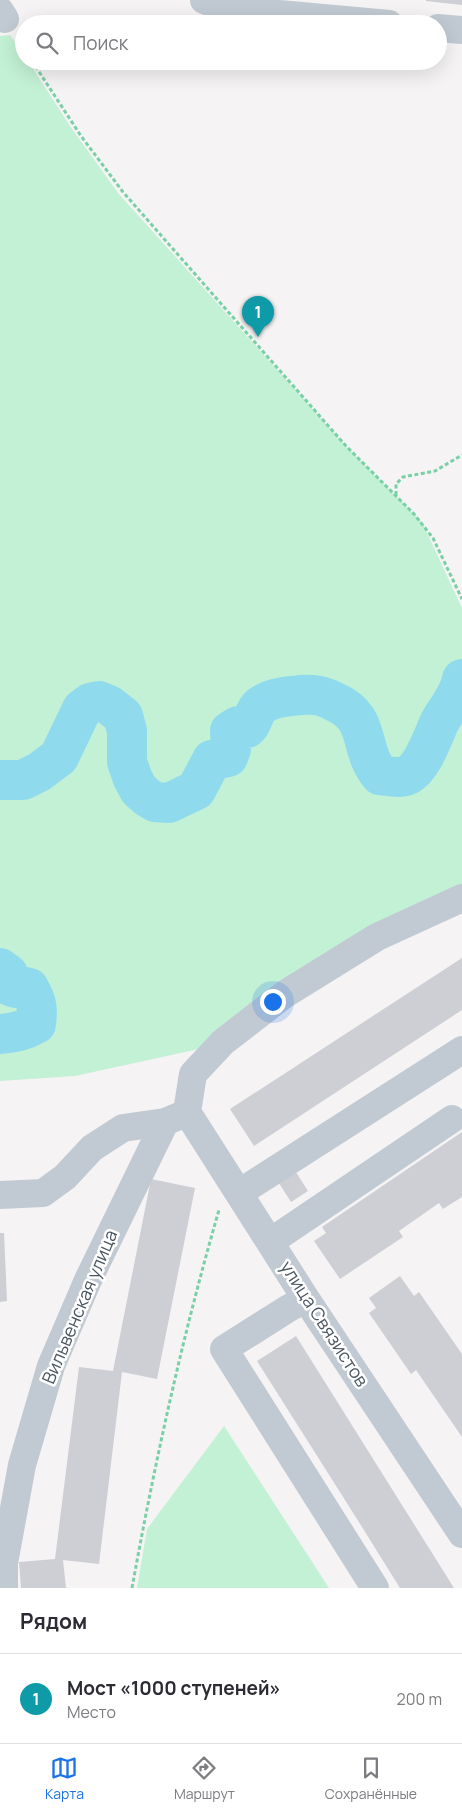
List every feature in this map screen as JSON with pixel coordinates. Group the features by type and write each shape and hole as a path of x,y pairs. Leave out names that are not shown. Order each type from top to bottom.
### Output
{"street":[{"path":"204,0 226,9 291,15"},
{"path":"447,29 462,30"},
{"name":"Вильвенская улица","path":"4,1588 4,1563 22,1465 51,1366 88,1280 176,1117 193,1074 223,1042 285,994 377,937 462,898"},
{"path":"230,1198 462,1050"},
{"path":"0,1195 43,1192 65,1177 92,1148 123,1128 176,1117"},
{"name":"улица Связистов","path":"176,1117 230,1198 270,1242 462,1534"},
{"path":"270,1242 452,1118"},
{"path":"306,1299 224,1349 375,1588"}],"path":[{"path":"38,70 81,136 123,192 346,446 414,514 433,538 462,599"},
{"path":"396,496 396,484 403,477 435,472 462,455"},
{"path":"132,1588 147,1502 194,1297 230,1198"}],"green space":[{"path":"10,35 15,42 15,70 34,70 70,126 118,193 346,446 422,522 462,608 462,894 199,1049 75,1076 0,1081 0,36"},
{"path":"224,1426 329,1588 137,1588 147,1529"}],"building":[{"path":"462,0 462,5 426,1"},
{"path":"462,958 462,1010 254,1146 230,1109"},
{"path":"462,1132 462,1197 443,1209 439,1203 399,1231 403,1237 340,1279 314,1241 326,1233 322,1227"},
{"path":"294,1169 308,1191 291,1202 277,1180"},
{"path":"151,1179 195,1188 157,1379 122,1372 99,1564 63,1560 66,1588 21,1588 19,1562 55,1559 79,1367 113,1371"},
{"path":"0,1233 4,1233 7,1301 0,1302"},
{"path":"400,1276 414,1296 419,1292 462,1354 462,1437 416,1370 411,1374 369,1313 376,1308 369,1298"},
{"path":"296,1336 454,1588 400,1588 257,1361"}],"waterway":[{"path":"0,780 23,780 39,772 59,757 82,709 90,703 99,701 109,705 123,716 127,731 127,762 139,790 155,802 169,803 196,790 212,760 228,757 231,749 230,731 238,726 247,728 260,706 279,698 300,695 321,696 346,708 359,725 373,764 380,775 401,777 413,771 423,758 440,721 456,696 462,679"},
{"path":"0,968 8,974 10,986 29,988 35,1001 37,1014 36,1024 19,1031 0,1034"}],"place":[{"name":"Мост «1000 ступеней»","path":"258,337"}]}
